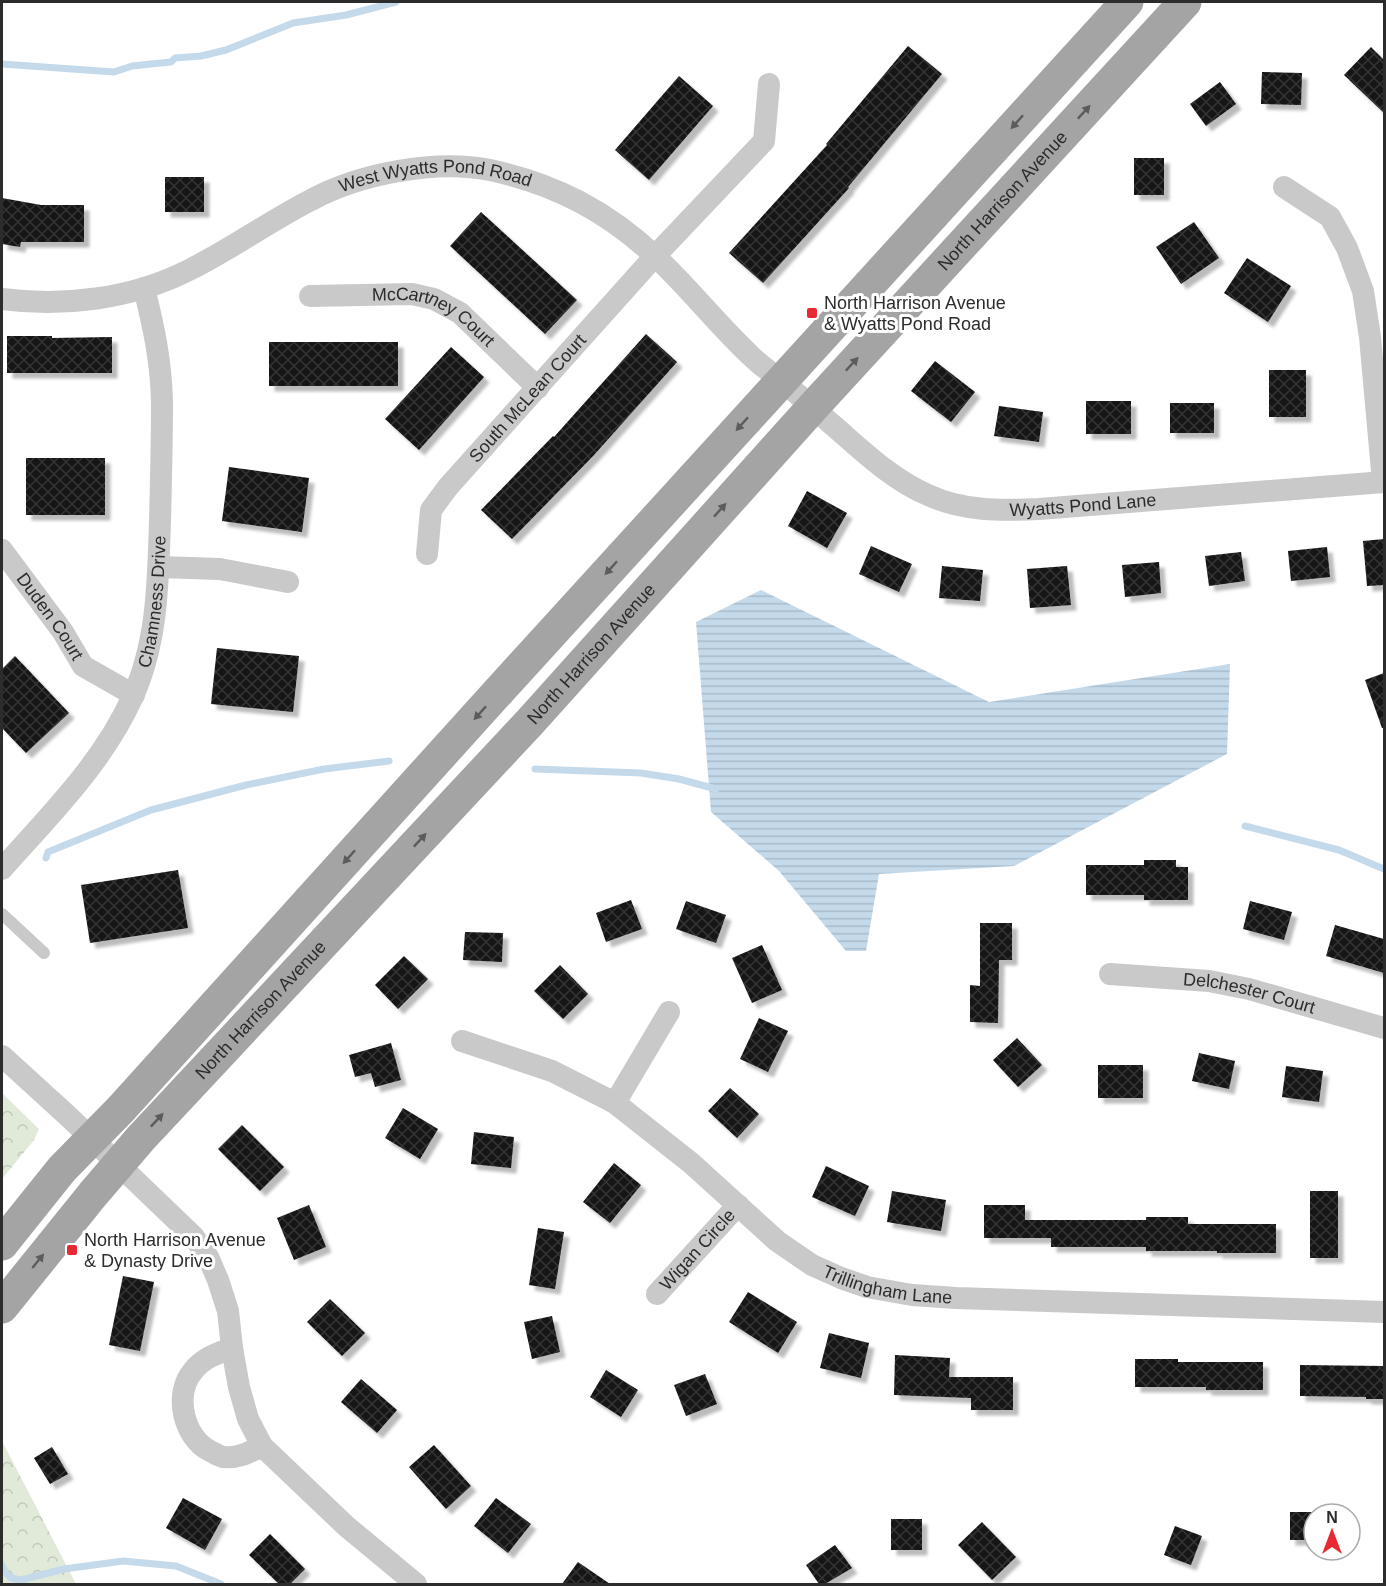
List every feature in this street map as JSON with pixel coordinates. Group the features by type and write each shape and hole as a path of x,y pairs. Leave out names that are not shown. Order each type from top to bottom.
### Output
{"main road":[{"name":"North Harrison Avenue","path":"2,1244 62,1169 122,1109 1127,2"},
{"name":"North Harrison Avenue","path":"2,1307 118,1164 530,722 813,407 1185,2"}],"street":[{"name":"South McLean Court","path":"427,554 431,510 448,487 656,256 764,141 769,84"},
{"name":"West Wyatts Pond Road","path":"2,299 22,302 69,301 105,297 144,288 185,272 311,199 367,178 423,168 456,167 486,170 548,186 574,198 627,232 656,256 752,358 813,407"},
{"path":"1284,187 1330,217 1347,248 1363,291 1370,337 1384,482"},
{"name":"Chamness Drive","path":"2,869 86,774 112,736 134,695 149,646 159,567 161,377 156,337 144,288"},
{"name":"McCartney Court","path":"310,296 412,294 434,299 460,313 538,388"},
{"name":"Wyatts Pond Lane","path":"813,407 885,471 905,484 929,496 976,509 1004,511 1039,509 1384,482"},
{"name":"Duden Court","path":"2,550 63,632 83,666 134,695"},
{"path":"159,567 220,568 288,582"},
{"name":"Delchester Court","path":"1110,974 1209,981 1249,989 1384,1028"},
{"path":"615,1103 669,1012"},
{"name":"Trillingham Lane","path":"462,1041 552,1071 615,1103 667,1143 777,1241 812,1265 867,1287 912,1295 1384,1312"},
{"path":"2,1056 194,1237 208,1257 218,1280 228,1311 238,1387 248,1419 262,1446 346,1526 416,1584"},
{"name":"Wigan Circle","path":"657,1294 738,1206"},
{"path":"232,1348 208,1357 191,1372 183,1391 183,1411 188,1428 204,1448 222,1457 242,1456 262,1446"}],"lane":[{"path":"2,914 44,954"}],"green space":[{"path":"2,1093 39,1129 34,1140 2,1179"},
{"path":"2,1441 76,1584 2,1584"}],"water":[{"path":"761,590 989,702 1230,664 1227,754 1014,866 879,874 866,951 846,951 779,871 711,812 696,622"}],"building":[{"path":"908,46 942,74 849,188 763,283 729,253 827,145"},
{"path":"1371,47 1384,60 1384,113 1344,75"},
{"path":"1262,72 1302,73 1301,105 1261,104"},
{"path":"679,76 713,106 649,180 615,150"},
{"path":"1220,82 1236,104 1206,126 1190,104"},
{"path":"1134,158 1164,158 1164,195 1134,195"},
{"path":"165,177 204,177 204,212 165,212"},
{"path":"2,198 41,205 84,205 84,242 21,242 20,247 2,244"},
{"path":"481,212 577,300 545,334 450,246"},
{"path":"1194,222 1219,258 1181,284 1156,247"},
{"path":"1247,258 1291,286 1268,322 1224,293"},
{"path":"646,334 677,362 594,455 512,539 481,510 554,437"},
{"path":"7,336 112,337 112,373 7,373"},
{"path":"269,342 398,342 398,386 269,386"},
{"path":"451,347 484,377 419,450 385,419"},
{"path":"935,361 975,392 951,422 911,391"},
{"path":"1269,370 1306,370 1306,417 1269,417"},
{"path":"1086,401 1131,401 1131,434 1086,434"},
{"path":"1170,403 1214,403 1214,433 1170,433"},
{"path":"999,406 1043,412 1039,442 994,436"},
{"path":"26,458 105,458 105,515 26,515"},
{"path":"229,467 309,478 302,532 222,521"},
{"path":"807,491 847,513 827,548 788,526"},
{"path":"1384,539 1384,585 1367,586 1363,541"},
{"path":"871,546 912,564 899,592 859,574"},
{"path":"1327,547 1330,577 1291,581 1288,551"},
{"path":"1241,552 1245,581 1209,586 1205,556"},
{"path":"1159,562 1161,593 1125,597 1122,565"},
{"path":"942,566 983,570 980,601 939,598"},
{"path":"1067,566 1071,605 1030,608 1027,569"},
{"path":"217,648 299,656 293,712 211,704"},
{"path":"15,656 69,713 26,753 2,728 2,669"},
{"path":"1384,673 1384,728 1382,728 1365,680"},
{"path":"1144,860 1176,860 1176,867 1188,867 1188,900 1144,900 1144,895 1086,895 1086,865 1144,865"},
{"path":"178,870 188,928 90,943 81,885"},
{"path":"631,900 642,929 606,942 596,913"},
{"path":"686,901 726,915 716,943 676,929"},
{"path":"1250,901 1292,912 1284,940 1243,929"},
{"path":"980,923 1012,923 1012,960 999,960 998,1023 970,1022 970,985 980,986"},
{"path":"1335,925 1384,939 1384,973 1326,956"},
{"path":"465,932 503,933 502,962 463,960"},
{"path":"762,945 782,990 752,1003 732,958"},
{"path":"404,956 428,979 398,1009 375,985"},
{"path":"560,965 588,994 563,1019 534,991"},
{"path":"759,1018 788,1031 768,1072 740,1059"},
{"path":"1017,1038 1042,1065 1018,1087 993,1060"},
{"path":"391,1043 401,1080 375,1087 371,1073 355,1077 349,1055"},
{"path":"1199,1053 1235,1061 1229,1089 1192,1081"},
{"path":"1098,1065 1143,1065 1143,1098 1098,1098"},
{"path":"1286,1066 1323,1071 1319,1102 1282,1097"},
{"path":"730,1088 759,1114 737,1138 708,1111"},
{"path":"403,1108 438,1129 420,1159 385,1138"},
{"path":"242,1125 284,1167 260,1191 218,1149"},
{"path":"474,1132 514,1137 511,1168 471,1164"},
{"path":"614,1163 641,1185 610,1223 583,1202"},
{"path":"826,1166 869,1186 855,1216 812,1197"},
{"path":"892,1191 946,1200 941,1231 887,1222"},
{"path":"1310,1191 1338,1191 1338,1258 1310,1258"},
{"path":"309,1205 326,1247 294,1260 277,1218"},
{"path":"984,1205 1025,1205 1025,1220 1146,1220 1146,1217 1188,1217 1188,1224 1276,1224 1276,1253 1146,1251 1146,1247 1051,1247 1051,1238 984,1238"},
{"path":"538,1228 564,1232 555,1289 529,1285"},
{"path":"123,1276 154,1282 140,1351 109,1345"},
{"path":"748,1292 797,1322 778,1353 729,1322"},
{"path":"330,1299 365,1333 342,1356 307,1322"},
{"path":"552,1316 560,1352 532,1359 524,1322"},
{"path":"829,1333 869,1343 861,1378 820,1368"},
{"path":"895,1355 950,1358 949,1377 1013,1377 1013,1410 971,1410 971,1398 894,1395"},
{"path":"1135,1359 1178,1359 1178,1362 1263,1362 1263,1390 1135,1387"},
{"path":"1300,1365 1384,1366 1384,1399 1300,1396"},
{"path":"606,1370 638,1390 621,1417 590,1397"},
{"path":"705,1374 717,1404 686,1416 674,1385"},
{"path":"361,1379 397,1410 377,1433 341,1402"},
{"path":"434,1445 471,1486 446,1509 409,1467"},
{"path":"52,1447 68,1474 50,1484 34,1458"},
{"path":"183,1498 222,1519 205,1550 166,1528"},
{"path":"496,1498 531,1524 508,1553 474,1526"},
{"path":"1290,1512 1302,1512 1302,1540 1290,1540"},
{"path":"891,1519 922,1519 922,1550 891,1550"},
{"path":"982,1522 1016,1557 992,1580 958,1545"},
{"path":"1175,1526 1202,1536 1191,1565 1164,1555"},
{"path":"270,1534 305,1569 290,1584 279,1584 249,1555"},
{"path":"835,1545 852,1568 825,1584 819,1584 806,1565"},
{"path":"578,1562 610,1584 562,1584"}],"waterway":[{"path":"2,64 114,72 132,66 171,62 175,58 201,56 226,50 293,23 346,15 396,2"},
{"path":"46,858 48,852 151,810 246,785 324,769 389,761"},
{"path":"535,769 641,773 679,779 716,789"},
{"path":"1245,826 1339,850 1384,869"},
{"path":"2,1565 11,1578 21,1580 64,1569 123,1561 176,1566 221,1584"}],"place":[{"name":"North Harrison Avenue & Wyatts Pond Road","path":"812,313"},
{"name":"North Harrison Avenue & Dynasty Drive","path":"72,1250"}]}
